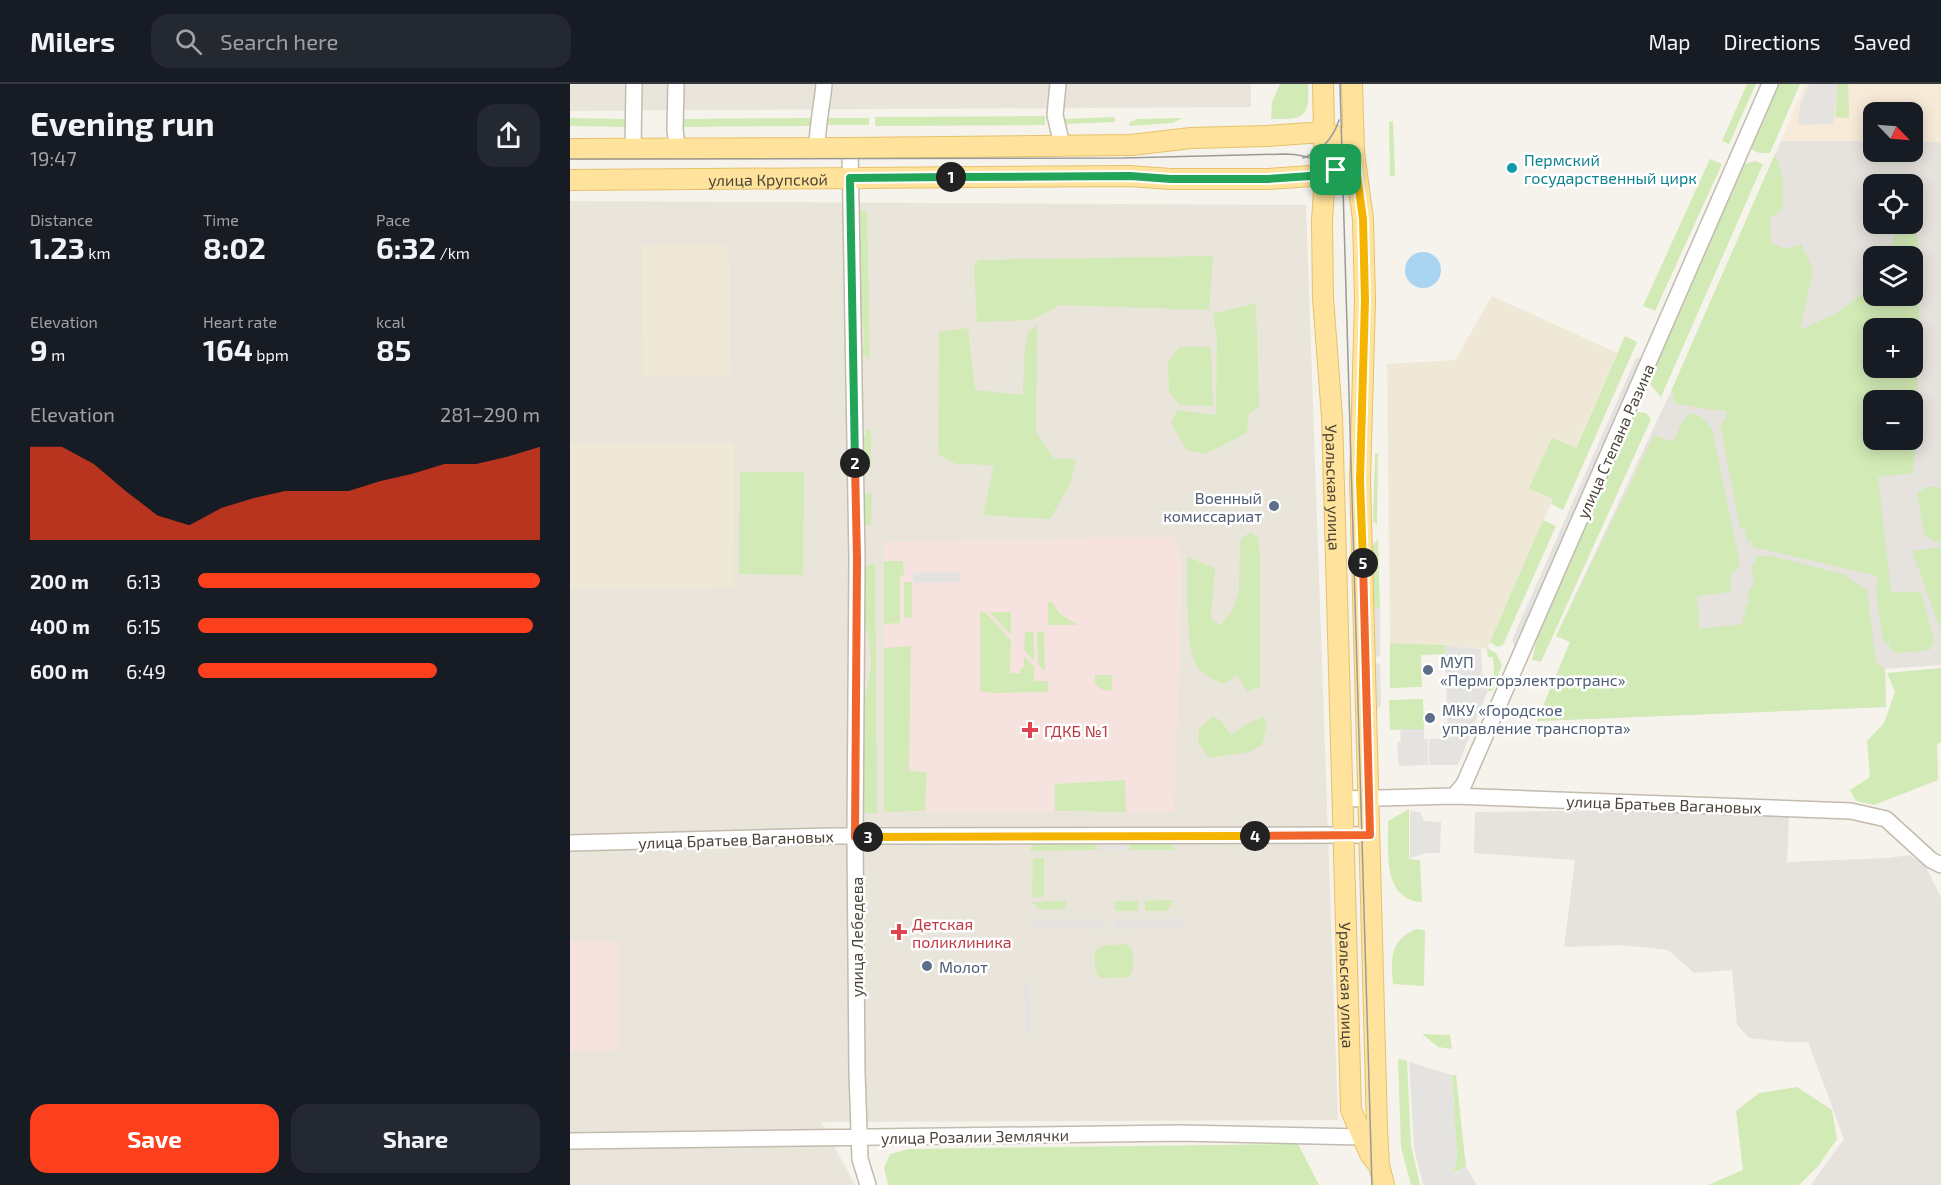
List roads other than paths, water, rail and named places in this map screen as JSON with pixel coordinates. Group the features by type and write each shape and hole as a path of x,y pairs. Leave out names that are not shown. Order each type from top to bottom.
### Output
{"main road":[{"name":"Уральская улица","path":"1323,84 1325,175 1322,220 1323,298 1332,417 1351,1110 1370,1133"},
{"name":"Уральская улица","path":"1352,84 1354,153 1363,219 1365,300 1360,480 1370,835 1370,1154 1379,1165 1384,1185"},
{"name":"улица Крупской","path":"570,149 1131,145 1191,138 1324,132"},
{"path":"1324,132 1346,140 1354,153 1343,166 1325,175"},
{"name":"улица Крупской","path":"570,180 1130,176 1171,179 1268,179 1325,175"}],"street":[{"path":"633,148 634,84"},
{"path":"676,84 677,148"},
{"path":"817,148 817,129 824,84"},
{"path":"1058,84 1055,115 1062,145"},
{"name":"улица Степана Разина","path":"1454,796 1464,784 1770,84"},
{"name":"улица Лебедева","path":"850,148 857,559 855,837 858,1138 860,1159 868,1185"},
{"name":"улица Братьев Вагановых","path":"1369,798 1454,796 1851,811 1886,819 1931,860 1941,865"},
{"path":"1343,799 1369,798"},
{"name":"улица Братьев Вагановых","path":"570,843 735,838 1344,837 1370,835"},
{"name":"улица Розалии Землячки","path":"570,1141 1180,1133 1370,1133"}],"water":[{"path":"1423,252 1436,257 1441,270 1436,283 1423,288 1410,283 1405,270 1410,257"}],"tram line":[{"path":"1340,84 1372,1185"},
{"path":"1303,158 1326,144 1339,120"},
{"path":"570,159 1123,158 1286,154 1304,156 1320,162 1332,173 1340,190"}],"place":[{"name":"Пермский государственный цирк","path":"1512,168"},
{"name":"Военный комиссариат","path":"1274,506"},
{"name":"МУП «Пермгорэлектротранс»","path":"1428,670"},
{"name":"МКУ «Городское управление транспорта»","path":"1430,718"},
{"name":"ГДКБ №1","path":"1030,730"},
{"name":"Детская поликлиника","path":"899,932"},
{"name":"Молот","path":"927,966"}]}
